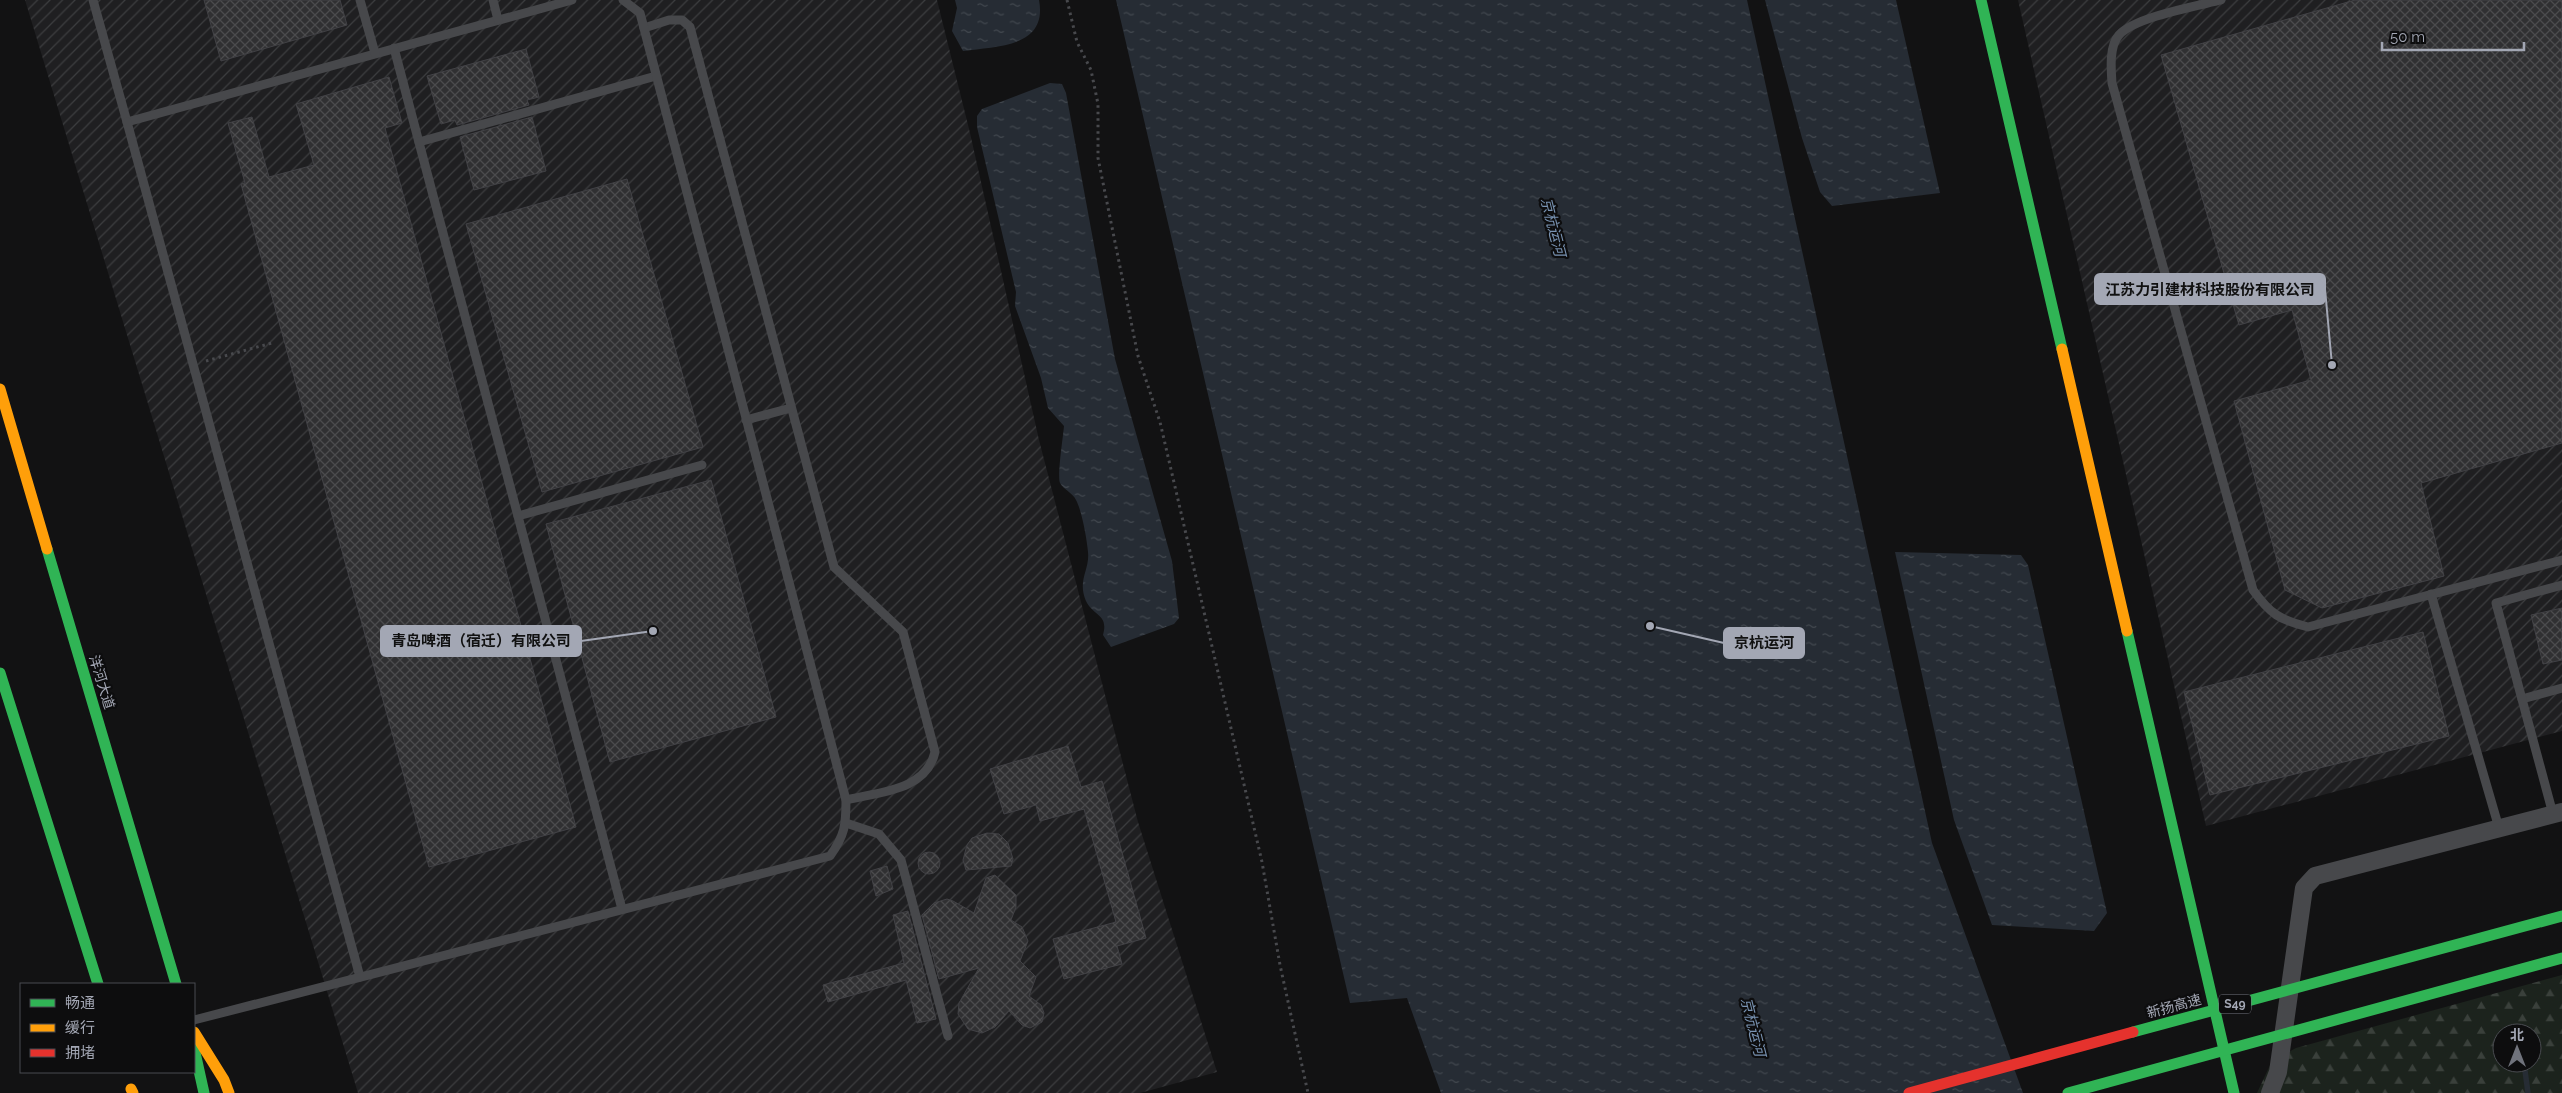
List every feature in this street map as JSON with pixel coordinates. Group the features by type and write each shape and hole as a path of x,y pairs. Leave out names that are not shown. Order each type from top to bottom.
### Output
{"main road":[{"path":"1981,0 2043,262 2153,751 2234,1093"},
{"name":"洋河大道","path":"0,389 176,983"},
{"path":"0,673 98,983"},
{"name":"新扬高速","path":"1909,1093 2562,916"},
{"path":"2068,1093 2562,958"},
{"path":"195,1034 224,1080 228,1093"},
{"path":"195,1052 204,1093"}],"street":[{"path":"2270,1093 2278,1072 2304,888 2315,876 2558,813"}],"lane":[{"path":"93,0 360,977"},
{"path":"360,0 376,53"},
{"path":"492,0 498,20"},
{"path":"127,122 572,0"},
{"path":"623,0 640,13"},
{"path":"195,1020 830,856 842,839 846,823 846,800 636,0"},
{"path":"2221,0 2137,22 2118,35 2111,60 2112,83 2253,590 2264,606 2282,620 2308,627 2562,560"},
{"path":"644,28 669,20 682,20 690,27 834,567 904,632 935,752 932,766 922,778 906,786 846,800"},
{"path":"394,48 622,909"},
{"path":"419,142 656,76"},
{"path":"746,420 791,408"},
{"path":"518,516 702,465"},
{"path":"2558,813 2522,699 2496,603 2562,585"},
{"path":"2432,594 2498,828"},
{"path":"2522,699 2562,688"},
{"path":"846,823 879,834 901,860 948,1036"}],"path":[{"path":"1067,0 1077,42 1093,79 1098,104 1098,158 1138,356 1160,422 1262,862 1280,964 1308,1093"},
{"path":"193,365 272,343"}],"shaded area":[{"path":"25,0 937,0 970,133 1039,440 1138,822 1217,1072 1140,1093 358,1093"},
{"path":"2018,0 2562,0 2562,731 2206,826"}],"green space":[{"path":"2562,975 2562,1093 2257,1093 2272,1061 2296,1048"}],"water":[{"path":"955,0 1039,0 1040,16 1036,28 1028,36 1017,42 963,51 952,31 957,8"},
{"path":"1116,0 1747,0 1932,843 2023,1093 1441,1093 1407,998 1350,1003"},
{"path":"1765,0 1896,0 1940,193 1832,206 1820,192 1802,138"},
{"path":"1050,83 1062,84 1066,93 1115,359 1172,561 1179,618 1174,624 1111,647 1103,635 1104,623 1102,619 1089,606 1084,594 1083,581 1088,558 1084,526 1076,500 1060,483 1059,479 1064,426 1048,408 1041,378 1015,306 1016,292 977,127 977,116 982,109"},
{"path":"1895,552 2021,555 2028,565 2107,913 2094,931 1992,925 1954,820"}],"building":[{"path":"204,0 340,0 347,25 221,61"},
{"path":"2355,0 2562,0 2562,443 2421,483 2444,576 2322,608 2285,590 2234,401 2311,380 2292,310 2239,325 2161,55"},
{"path":"526,49 539,97 527,100 529,105 457,125 455,120 441,124 427,76"},
{"path":"389,77 402,123 385,128 576,827 429,867 241,184 245,183 228,123 252,117 269,177 314,165 296,104"},
{"path":"532,117 546,171 474,190 460,137"},
{"path":"627,179 703,447 542,492 466,224"},
{"path":"711,480 776,717 610,762 546,524"},
{"path":"2562,608 2562,660 2543,664 2531,615"},
{"path":"2423,632 2449,736 2210,795 2184,692"},
{"path":"1068,746 1081,787 1102,781 1146,938 1117,946 1122,964 1064,979 1053,939 1116,922 1084,809 1040,821 1036,805 1004,814 990,769"},
{"path":"987,833 999,834 1008,843 1013,859 1011,866 966,870 963,860 967,845 972,838"},
{"path":"929,852 937,855 940,863 937,871 929,874 921,871 918,863 921,855"},
{"path":"887,866 893,889 876,896 870,871"},
{"path":"995,875 1016,895 1016,907 1011,920 1022,927 1028,941 1020,961 1036,977 1029,996 1041,1005 1044,1013 1042,1022 1030,1028 1022,1025 1009,1011 995,1027 982,1033 968,1029 958,1014 959,1003 979,968 939,979 922,915 934,903 947,899 974,913 986,878"},
{"path":"908,911 936,1019 917,1023 906,980 828,1002 823,985 904,963 893,915"}],"waterway":[{"path":"2525,1073 2528,1093"}],"traffic: fast":[{"path":"1981,0 2062,349"},
{"path":"47,549 176,983"},
{"path":"2127,631 2234,1093"},
{"path":"0,673 98,983"},
{"path":"2133,1032 2562,916"},
{"path":"2068,1093 2562,958"},
{"path":"195,1052 204,1093"}],"traffic: slow":[{"path":"2062,349 2127,631"},
{"path":"0,389 47,549"},
{"path":"195,1034 224,1080 229,1093"},
{"path":"131,1089 133,1093"}],"traffic: jam":[{"path":"1909,1093 2133,1032"}],"place":[{"name":"江苏力引建材科技股份有限公司","path":"2332,365"},
{"name":"京杭运河","path":"1650,626"},
{"name":"青岛啤酒（宿迁）有限公司","path":"653,631"}]}
